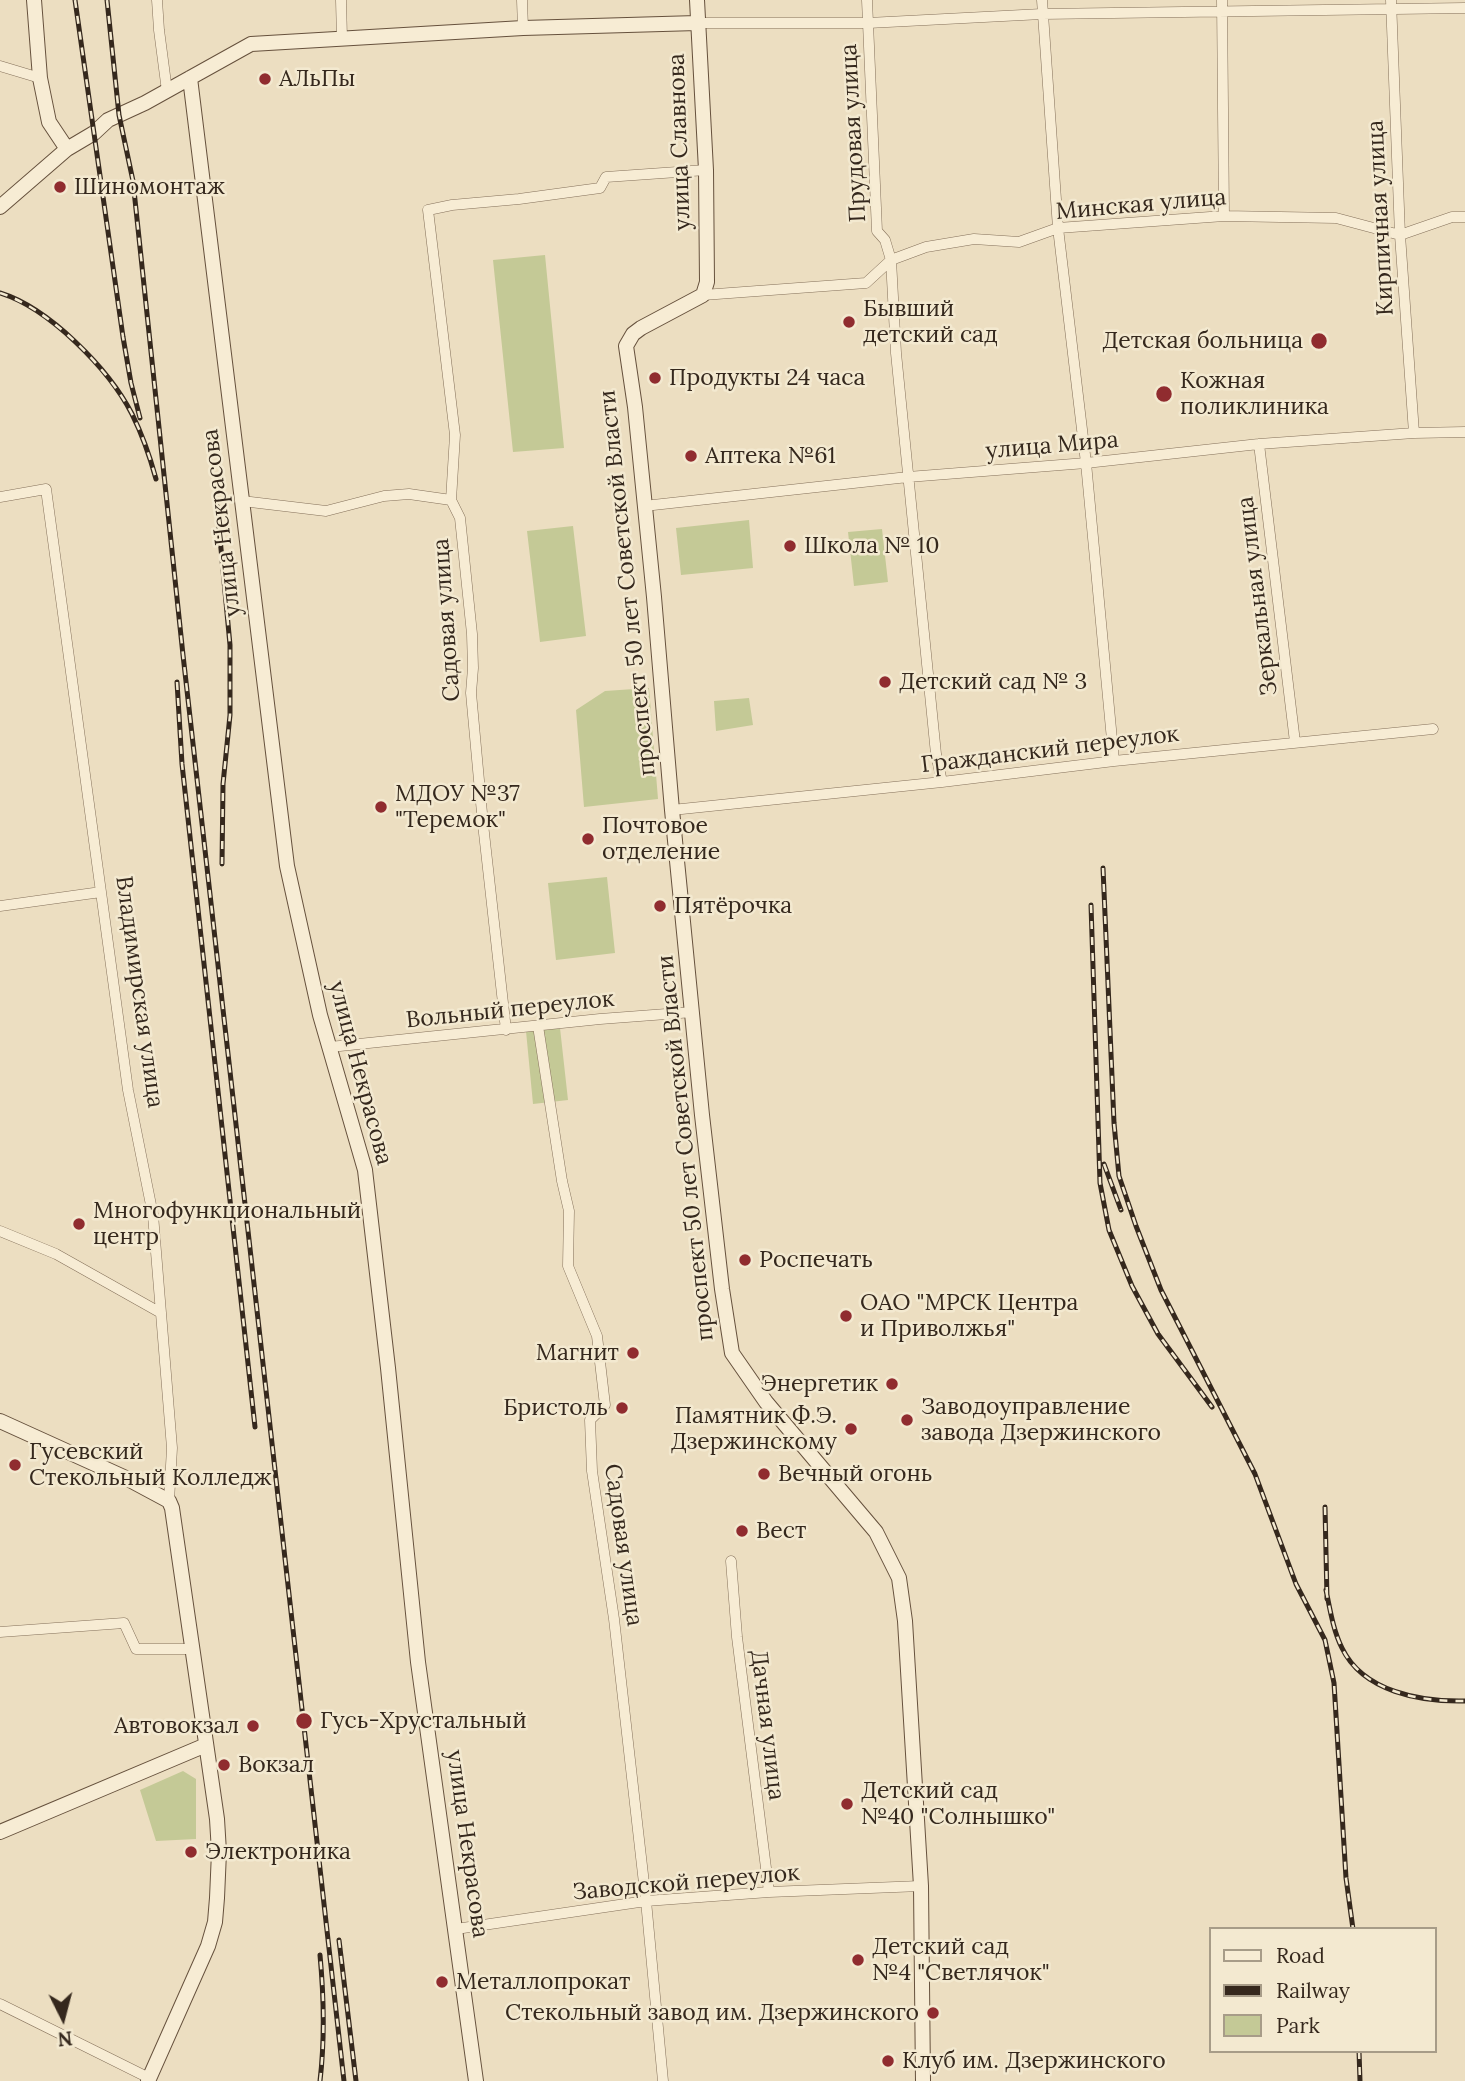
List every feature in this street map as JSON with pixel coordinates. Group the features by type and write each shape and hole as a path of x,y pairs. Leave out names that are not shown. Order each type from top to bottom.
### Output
{"main road":[{"path":"34,0 40,78 49,122 67,149"},
{"name":"улица Славнова","path":"697,0 706,170 705,289"},
{"path":"0,206 67,149 94,133 108,120 251,44 523,28 697,23"},
{"name":"улица Некрасова","path":"190,78 287,866 320,1015 365,1170 418,1662 476,2081"},
{"name":"проспект 50 лет Советской Власти","path":"705,289 641,328 633,334 626,346 635,407 672,810 722,1289 732,1353 766,1402 877,1532 899,1578 905,1621 921,1886 923,2081"},
{"path":"0,1421 128,1479 169,1501 172,1508 217,1819 219,1852 215,1922 208,1946 148,2079"},
{"path":"0,1832 206,1745"}],"street":[{"path":"158,0 167,91"},
{"path":"341,0 342,37"},
{"path":"522,0 523,28"},
{"name":"Прудовая улица","path":"867,0 877,231 885,240 891,260"},
{"path":"1042,0 1058,228 1086,463 1114,761"},
{"path":"697,23 868,23 1222,5 1392,4 1465,8"},
{"name":"Кирпичная улица","path":"1392,4 1400,235 1414,433"},
{"path":"1222,5 1224,216"},
{"path":"0,66 40,78"},
{"name":"Садовая улица","path":"506,1030 481,811 471,693 471,634 460,518 451,500 455,435 428,210 600,188 606,177 706,170"},
{"name":"Минская улица","path":"705,289 866,283 891,260 926,247 974,239 1019,242 1058,228 1224,216 1336,218 1400,235"},
{"path":"1400,235 1452,217 1465,217"},
{"path":"891,260 896,353 908,477 936,754 942,782"},
{"name":"улица Мира","path":"644,506 908,477 1086,463 1259,444 1465,432"},
{"name":"Зеркальная улица","path":"1259,444 1295,742"},
{"name":"Владимирская улица","path":"0,497 46,489 128,1090 153,1215 172,1448 169,1501"},
{"path":"242,501 326,511 384,496 409,494 451,500"},
{"name":"Гражданский переулок","path":"672,810 1433,729"},
{"path":"0,906 101,892"},
{"name":"Вольный переулок","path":"330,1047 693,1012"},
{"name":"Садовая улица","path":"538,1026 569,1211 568,1266 597,1336 605,1405 590,1420 592,1471 614,1619 663,2081"},
{"path":"0,1231 56,1254 161,1313"},
{"name":"Дачная улица","path":"731,1561 737,1637 769,1892"},
{"path":"0,1632 124,1623 136,1650 193,1649"},
{"name":"Заводской переулок","path":"456,1929 646,1901 769,1892 921,1886"},
{"path":"0,2004 148,2079"}],"green space":[{"path":"545,255 564,448 513,452 493,260"},
{"path":"749,520 753,568 681,575 676,528"},
{"path":"573,526 586,636 540,642 527,531"},
{"path":"882,529 888,582 854,586 848,532"},
{"path":"649,688 658,799 584,807 576,710 605,691"},
{"path":"749,698 753,725 716,731 714,701"},
{"path":"607,877 615,953 556,960 548,883"},
{"path":"560,1028 568,1100 533,1104 526,1031"},
{"path":"183,1771 196,1779 196,1839 156,1841 140,1790"}],"railway":[{"path":"75,0 123,337 140,418"},
{"path":"107,0 119,115 133,181 183,655 344,2081"},
{"path":"0,293 19,301 57,326 76,342 109,378 136,422 156,479"},
{"path":"217,506 230,645 230,715 223,784 222,864"},
{"path":"177,682 182,764 255,1427"},
{"path":"1103,868 1114,1123 1119,1176 1161,1290 1255,1474 1296,1584 1325,1640 1334,1683 1346,1878 1353,1927"},
{"path":"1091,905 1100,1183 1109,1230 1132,1286 1158,1334 1212,1407"},
{"path":"1104,1164 1121,1210"},
{"path":"1325,1507 1327,1599"},
{"path":"1326,1590 1342,1648 1364,1675 1379,1684 1412,1696 1465,1701"},
{"path":"339,1940 356,2081"},
{"path":"320,1955 323,2049 320,2081"},
{"path":"1359,2053 1360,2081"}],"place":[{"name":"АЛьПы","path":"265,79"},
{"name":"Шиномонтаж","path":"60,187"},
{"name":"Бывший детский сад","path":"849,322"},
{"name":"Детская больница","path":"1319,341"},
{"name":"Продукты 24 часа","path":"655,378"},
{"name":"Кожная поликлиника","path":"1164,394"},
{"name":"Аптека №61","path":"691,456"},
{"name":"Школа № 10","path":"790,546"},
{"name":"Детский сад № 3","path":"885,682"},
{"name":"МДОУ №37 \"Теремок\"","path":"381,807"},
{"name":"Почтовое отделение","path":"588,839"},
{"name":"Пятёрочка","path":"660,906"},
{"name":"Многофункциональный центр","path":"79,1224"},
{"name":"Роспечать","path":"745,1260"},
{"name":"ОАО \"МРСК Центра и Приволжья\"","path":"846,1316"},
{"name":"Магнит","path":"633,1353"},
{"name":"Энергетик","path":"892,1384"},
{"name":"Бристоль","path":"622,1408"},
{"name":"Заводоуправление завода Дзержинского","path":"907,1420"},
{"name":"Памятник Ф.Э. Дзержинскому","path":"851,1429"},
{"name":"Гусевский Стекольный Колледж","path":"15,1465"},
{"name":"Вечный огонь","path":"764,1474"},
{"name":"Вест","path":"742,1531"},
{"name":"Гусь-Хрустальный","path":"304,1721"},
{"name":"Автовокзал","path":"253,1726"},
{"name":"Вокзал","path":"224,1765"},
{"name":"Детский сад №40 \"Солнышко\"","path":"847,1804"},
{"name":"Электроника","path":"191,1852"},
{"name":"Детский сад №4 \"Светлячок\"","path":"858,1960"},
{"name":"Металлопрокат","path":"442,1982"},
{"name":"Стекольный завод им. Дзержинского","path":"933,2013"},
{"name":"Клуб им. Дзержинского","path":"888,2061"}]}
